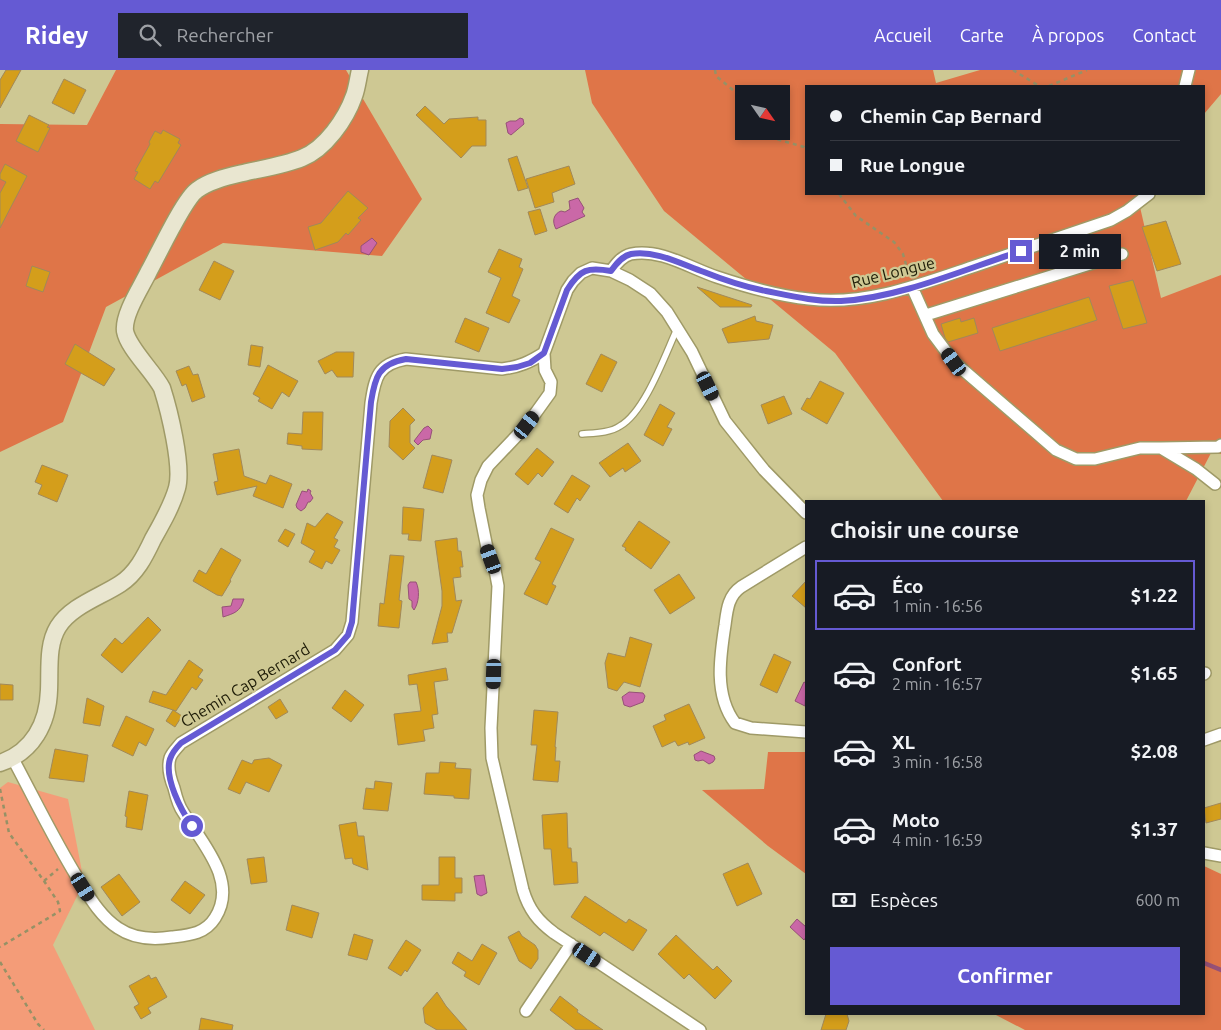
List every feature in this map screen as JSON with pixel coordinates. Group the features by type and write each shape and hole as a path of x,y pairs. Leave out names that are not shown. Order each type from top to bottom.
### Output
{"street":[{"path":"6,761 28,747 36,736 46,713 49,693 50,653 58,626 77,610 120,585 135,570 144,557 178,486 179,466 162,388 157,378 128,341 125,329 129,310 133,302 170,232 195,190 237,174 302,158 323,146 342,120 354,96 360,70"},
{"path":"1185,85 1189,70"},
{"name":"Rue Longue","path":"611,271 617,262 629,255 645,253 658,255 716,277 760,290 804,299 842,301 867,298 912,287 1111,220 1127,211 1148,195"},
{"path":"926,315 1122,254"},
{"path":"700,1030 542,924 534,915 527,903 492,758 491,728 498,586 495,570 486,548 477,495 483,473 527,425 550,393 552,388 545,370 544,353 567,290 573,281 592,268 611,271 650,293 667,312 692,352 725,421 764,470 805,512"},
{"path":"912,287 933,334 954,362 1056,450 1076,459 1094,460 1140,448 1218,447 1221,445"},
{"name":"Chemin Cap Bernard","path":"6,761 91,900 106,919 127,933 147,938 160,939 192,935 202,931 216,917 220,907 222,887 220,875 212,856 182,810 170,776 168,767 170,758 181,743 335,650 348,635 352,622 374,380 387,365 406,359 502,369 530,363 544,353"},
{"path":"1161,448 1196,469 1215,484"},
{"path":"805,548 741,587 732,595 720,655 720,670 726,709 735,723 752,728 805,732"},
{"path":"1205,740 1221,734"},
{"path":"1205,853 1221,856"},
{"path":"526,1011 571,944"}],"lane":[{"path":"582,434 613,430 631,417 639,408 677,329"}],"path":[{"path":"715,70 716,76 735,92"},
{"path":"1013,70 1037,85"},
{"path":"1051,85 1087,70"},
{"path":"783,140 804,146 805,148"},
{"path":"840,195 856,216 894,242 903,254 912,287"},
{"path":"0,789 8,833 44,881 58,902 60,911 0,947"},
{"path":"44,881 67,862"},
{"path":"0,962 38,1024 44,1030"}],"shaded area":[{"path":"116,70 346,70 422,199 382,256 223,243 106,307 63,422 0,452 0,124 87,125"},
{"path":"585,70 933,70 936,83 980,70 1221,70 1221,94 1205,113 1205,85 805,85 805,195 1137,195 1161,298 1221,275 1221,454 1211,453 1187,500 942,500 835,353 664,211 592,103"},
{"path":"520,118 523,119 524,124 511,135 508,133 506,123"},
{"path":"578,198 584,208 582,212 585,216 556,229 554,221 556,214 570,209 569,201"},
{"path":"372,238 377,243 369,255 361,252 361,246"},
{"path":"428,426 432,430 430,439 423,440 418,445 414,441 424,428"},
{"path":"308,489 311,491 310,493 313,498 301,511 296,505 302,491 307,492"},
{"path":"410,582 416,582 418,589 418,600 414,610 412,601 409,599 408,585"},
{"path":"233,599 244,599 237,611 223,617 222,607 231,606"},
{"path":"804,682 805,682 805,706 795,701"},
{"path":"629,692 643,693 645,696 643,702 630,707 624,705 622,697"},
{"path":"701,751 714,756 713,762 709,764 703,760 695,760 694,755"},
{"path":"768,752 805,752 805,873 768,846 702,790 764,789"},
{"path":"8,782 68,799 84,882 53,945 95,1030 0,1030 0,788"},
{"path":"1205,866 1221,874 1221,1030 1025,1030 996,1015 1205,1015"},
{"path":"484,875 487,893 481,896 477,894 474,876"},
{"path":"797,919 805,926 804,940 790,927"}],"building":[{"path":"6,70 21,70 0,108 0,80"},
{"path":"64,79 86,90 74,114 52,103"},
{"path":"425,106 444,124 449,119 478,117 478,120 486,120 486,146 472,146 461,158 416,115"},
{"path":"29,115 49,125 47,127 50,128 38,152 16,141"},
{"path":"163,130 180,139 178,143 181,145 158,183 155,181 150,189 134,179 138,172 135,171 155,131 161,134"},
{"path":"517,156 528,188 518,191 508,159"},
{"path":"5,164 27,176 0,228 0,193 6,182 0,179 0,174"},
{"path":"569,166 575,184 552,193 554,202 535,208 526,179"},
{"path":"348,191 368,208 358,218 361,220 348,235 346,233 338,242 315,250 308,227 321,223"},
{"path":"540,209 547,231 535,235 528,212"},
{"path":"1166,221 1181,264 1157,271 1142,227"},
{"path":"499,249 522,259 519,267 523,269 512,296 520,300 509,323 486,313 501,278 488,272"},
{"path":"214,261 234,271 220,300 199,290"},
{"path":"32,266 50,272 43,292 26,286"},
{"path":"1133,280 1147,323 1123,329 1109,286"},
{"path":"697,287 752,305 751,307 720,307"},
{"path":"1089,297 1097,320 1000,351 992,328"},
{"path":"755,316 756,321 773,325 769,339 728,343 722,329"},
{"path":"465,318 489,328 479,352 455,342"},
{"path":"960,318 961,322 974,318 978,333 948,342 941,324"},
{"path":"75,344 115,369 104,386 65,364"},
{"path":"251,345 263,347 260,367 248,365"},
{"path":"336,352 354,352 353,377 337,377 332,370 325,374 318,361"},
{"path":"601,354 617,362 602,392 586,384"},
{"path":"268,365 298,381 289,397 282,392 272,409 258,401 260,398 253,394"},
{"path":"189,366 193,375 198,374 205,397 192,402 186,384 182,386 176,371"},
{"path":"820,381 844,393 827,424 801,409 807,398 810,399"},
{"path":"784,396 792,414 768,424 761,405"},
{"path":"660,404 675,413 667,427 672,429 663,446 644,435"},
{"path":"403,408 415,420 410,425 410,443 415,448 403,460 389,447 390,421"},
{"path":"303,412 323,412 322,450 302,449 302,446 287,444 288,433 302,434"},
{"path":"628,443 641,461 625,472 623,468 610,477 599,463"},
{"path":"537,448 554,462 542,477 538,473 528,485 515,474"},
{"path":"239,449 244,476 266,484 270,475 292,484 283,508 253,496 257,486 217,495 214,482 218,481 213,454"},
{"path":"432,455 452,460 443,493 423,488"},
{"path":"42,465 68,475 57,502 38,494 42,485 35,482"},
{"path":"572,475 590,486 580,501 577,498 568,513 554,504"},
{"path":"403,507 424,509 421,541 408,540 409,534 402,534"},
{"path":"327,513 343,522 334,538 338,540 334,547 340,550 332,564 326,561 322,569 309,562 315,551 301,543 307,523 315,527"},
{"path":"639,521 670,542 651,569 622,546"},
{"path":"551,528 574,539 552,584 556,586 547,605 524,594 541,562 535,559"},
{"path":"285,529 295,534 288,547 278,541"},
{"path":"457,538 458,551 461,551 463,567 460,567 461,577 453,578 456,601 462,600 452,633 447,633 448,642 432,644 442,606 442,591 435,541"},
{"path":"221,548 241,560 222,596 193,581 199,570 206,574"},
{"path":"390,555 404,556 399,600 402,601 399,628 378,626 380,603 384,604"},
{"path":"679,574 695,598 670,614 654,590"},
{"path":"805,582 805,607 792,596"},
{"path":"148,617 161,630 122,673 101,655 115,638 122,644"},
{"path":"630,637 652,644 640,687 624,682 617,691 608,688 605,663 608,653 625,657"},
{"path":"774,654 791,662 777,693 760,685"},
{"path":"189,660 203,670 198,677 203,680 196,690 192,687 176,711 149,702 153,691 166,695"},
{"path":"446,668 448,680 434,682 438,714 432,715 434,728 423,730 425,741 398,745 394,714 421,711 417,684 409,685 408,675"},
{"path":"0,684 13,685 13,700 0,700"},
{"path":"345,690 364,705 351,722 332,708"},
{"path":"87,698 104,706 100,726 83,723"},
{"path":"280,699 288,712 276,719 268,707"},
{"path":"689,704 705,738 689,745 688,742 678,746 675,741 662,747 653,726 666,720 664,715"},
{"path":"173,710 182,716 175,727 166,721"},
{"path":"534,710 558,712 555,761 560,761 558,782 533,780 537,745 531,745"},
{"path":"126,716 154,729 146,746 139,742 133,756 112,746"},
{"path":"55,749 88,755 84,782 49,778"},
{"path":"269,758 282,765 269,792 246,782 240,794 228,789 242,760 252,764 254,760"},
{"path":"440,762 456,763 455,768 471,769 469,799 424,794 426,773 439,773"},
{"path":"375,781 392,783 388,811 363,809 366,788 374,789"},
{"path":"129,791 148,795 142,830 126,827 127,817 125,816"},
{"path":"1221,803 1221,819 1206,823 1205,808"},
{"path":"567,813 568,848 571,848 572,862 577,862 578,883 554,885 551,849 544,849 542,815"},
{"path":"356,822 358,836 364,836 368,870 353,864 352,858 345,859 339,825"},
{"path":"264,857 267,882 251,884 247,859"},
{"path":"439,857 455,857 455,878 462,878 462,893 455,893 455,901 422,900 422,885 439,885"},
{"path":"748,863 762,894 737,906 723,874"},
{"path":"119,874 140,902 122,916 101,887"},
{"path":"185,881 205,895 190,914 171,900"},
{"path":"585,896 626,923 629,919 647,930 633,951 604,932 600,936 571,917"},
{"path":"292,905 319,913 312,938 286,930"},
{"path":"519,931 538,950 538,959 531,969 519,961 508,937"},
{"path":"354,934 373,940 367,960 348,955"},
{"path":"676,935 713,970 717,966 732,981 715,999 689,974 684,979 658,954"},
{"path":"406,940 421,950 407,972 405,970 401,976 388,968"},
{"path":"482,944 497,953 479,985 464,976 466,972 452,963 458,952 472,961"},
{"path":"149,975 151,979 156,977 167,997 148,1008 151,1013 141,1019 134,1007 139,1004 129,986"},
{"path":"437,992 446,1006 467,1030 437,1030 425,1023 423,1008"},
{"path":"560,996 578,1010 577,1012 603,1030 576,1030 550,1010"},
{"path":"826,1015 847,1015 849,1021 846,1030 821,1030"},
{"path":"201,1018 233,1025 232,1030 199,1030"}],"waterway":[{"path":"1205,963 1221,970"}],"route":[{"path":"192,826 182,810 170,776 168,767 174,750 181,743 335,650 348,635 352,622 374,380 387,365 406,359 502,369 530,363 544,353 567,290 573,281 592,268 611,271 617,262 629,255 645,253 658,255 716,277 760,290 804,299 842,301 867,298 912,287 1021,251"}]}
